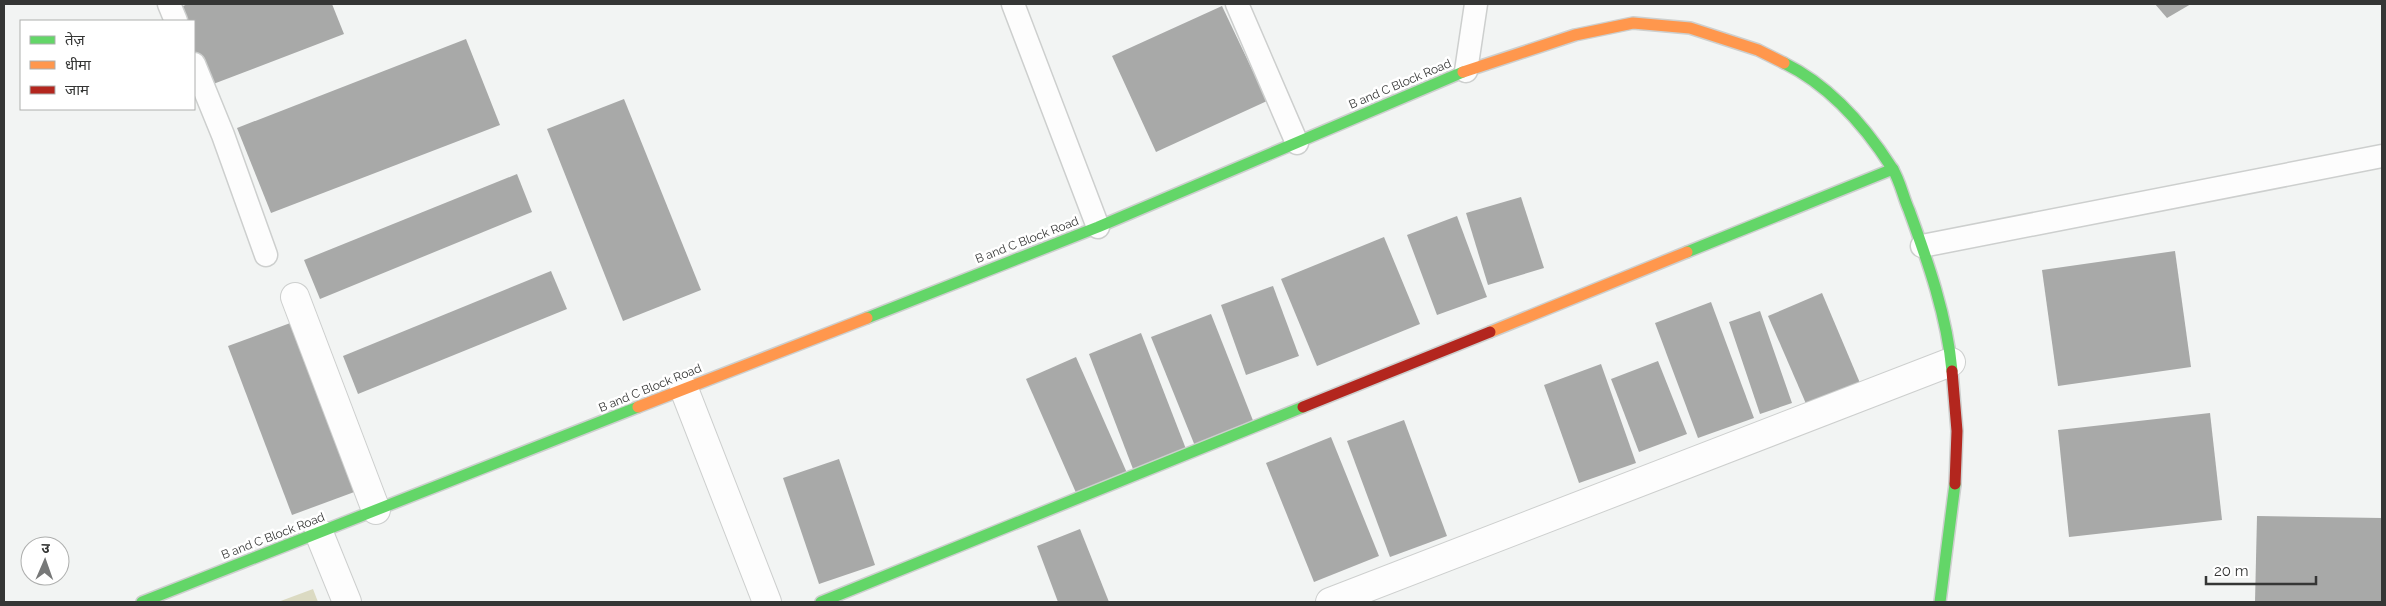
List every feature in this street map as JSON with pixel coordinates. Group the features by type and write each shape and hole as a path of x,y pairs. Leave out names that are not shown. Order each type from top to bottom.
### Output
{"street":[{"name":"B and C Block Road","path":"142,602 1098,227 1466,71 1575,35 1633,23 1690,28 1758,50 1794,68 1841,102 1893,169 1922,246 1945,321 1951,362 1956,432 1955,486 1940,602"},
{"path":"821,602 1893,169"},
{"path":"294,297 376,510"},
{"path":"1330,602 1951,362"},
{"path":"684,389 767,602"},
{"path":"318,533 346,602"}],"lane":[{"path":"169,4 176,20"},
{"path":"1013,4 1098,227"},
{"path":"1236,4 1297,143"},
{"path":"1466,71 1476,4"},
{"path":"195,66 223,135 266,255"},
{"path":"1922,246 2382,156"}],"green space":[{"path":"313,589 318,602 278,602"}],"building":[{"path":"188,4 332,4 344,34 208,86 195,52 195,20 183,20 178,8"},
{"path":"2155,4 2191,4 2167,18"},
{"path":"1222,6 1267,101 1156,152 1112,56"},
{"path":"466,39 500,125 271,213 237,128"},
{"path":"624,99 701,290 623,321 547,129"},
{"path":"517,174 532,212 320,299 304,260"},
{"path":"1521,197 1544,268 1488,285 1466,213"},
{"path":"1457,216 1487,297 1437,315 1407,235"},
{"path":"1384,237 1420,324 1317,366 1281,279"},
{"path":"2175,251 2191,367 2058,386 2042,270"},
{"path":"551,271 567,309 358,394 343,356"},
{"path":"1273,286 1299,356 1246,375 1221,305"},
{"path":"1822,293 1860,383 1807,406 1768,316"},
{"path":"1711,302 1754,418 1698,438 1655,323"},
{"path":"1760,311 1792,403 1760,414 1729,322"},
{"path":"1211,314 1254,423 1195,446 1151,337"},
{"path":"293,322 357,491 292,515 228,346"},
{"path":"1141,333 1186,449 1133,469 1089,354"},
{"path":"1076,357 1127,473 1077,495 1026,379"},
{"path":"1658,361 1687,434 1639,452 1611,379"},
{"path":"1601,364 1636,463 1579,483 1544,385"},
{"path":"2210,413 2222,520 2069,537 2058,430"},
{"path":"1404,420 1447,536 1390,557 1347,441"},
{"path":"1331,437 1379,556 1314,582 1266,463"},
{"path":"839,459 875,565 819,584 783,478"},
{"path":"2257,516 2382,518 2382,602 2255,602"},
{"path":"1080,529 1109,602 1058,602 1037,546"}],"traffic: fast":[{"path":"1784,63 1816,83 1845,108 1870,137 1895,173 1936,289 1946,330 1952,371"},
{"path":"867,318 1098,227 1463,72"},
{"path":"1687,252 1893,169"},
{"path":"142,602 638,407"},
{"path":"821,602 1303,407"},
{"path":"1940,602 1955,484"}],"traffic: slow":[{"path":"1463,72 1575,35 1633,23 1690,28 1758,50 1784,63"},
{"path":"1490,332 1687,252"},
{"path":"638,407 867,318"}],"traffic: jam":[{"path":"1303,407 1490,332"},
{"path":"1952,371 1957,431 1955,484"}]}
